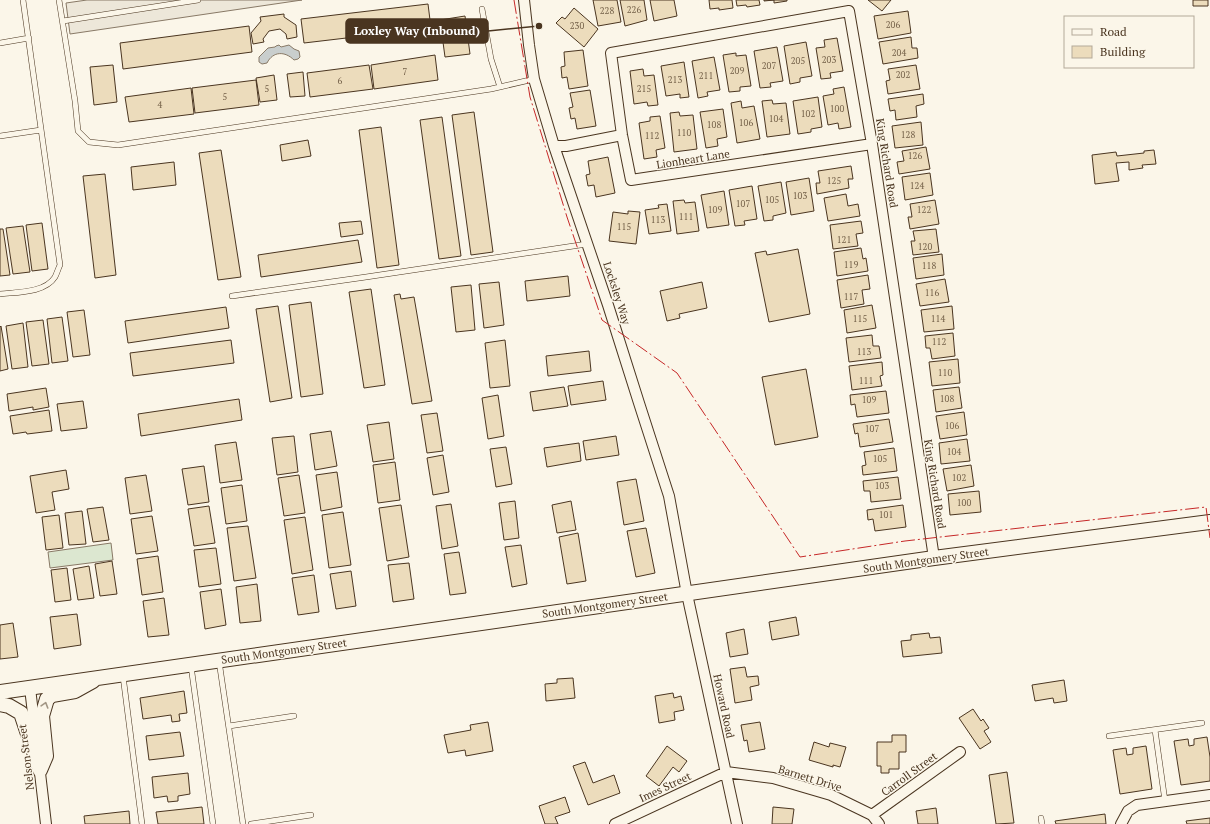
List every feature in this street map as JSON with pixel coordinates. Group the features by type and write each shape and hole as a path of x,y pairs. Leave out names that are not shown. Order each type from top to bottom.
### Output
{"street":[{"name":"Locksley Way","path":"524,0 534,79 554,146 608,304 670,496 687,594"},
{"name":"King Richard Road","path":"622,135 611,53 849,11 872,144 934,558"},
{"name":"Lionheart Lane","path":"622,135 631,180 872,144"},
{"path":"554,146 566,146 622,135"},
{"name":"South Montgomery Street","path":"0,692 934,558 1210,522"},
{"name":"Howard Road","path":"687,594 737,824"},
{"path":"40,770 46,756 42,716 47,699 52,695 75,691 98,678"},
{"name":"Nelson Street","path":"30,688 46,824"},
{"path":"0,704 9,706 22,713 40,770"},
{"name":"Carroll Street","path":"872,815 960,752"},
{"name":"Barnett Drive","path":"726,772 773,778 831,795 872,815 879,824"},
{"name":"Imes Street","path":"615,824 726,772"},
{"path":"1121,824 1128,811 1137,805 1210,795"}],"lane":[{"path":"0,294 36,289 47,285 55,277 60,265 29,38 22,0"},
{"path":"59,0 78,131 89,142 118,145 500,87 534,79"},
{"path":"63,21 198,0"},
{"path":"482,10 491,58 500,87"},
{"path":"0,42 29,38"},
{"path":"0,136 41,130"},
{"path":"232,296 587,244"},
{"path":"219,660 243,824"},
{"path":"191,664 213,824"},
{"path":"123,674 142,824"},
{"path":"228,726 294,716"},
{"path":"1109,736 1202,723"},
{"path":"1155,730 1165,802"},
{"path":"251,824 311,815"},
{"path":"1041,818 1042,824"}],"green space":[{"path":"111,543 113,560 50,568 48,552"}],"shaded area":[{"path":"87,0 302,0 70,34 66,3"},
{"path":"279,45 281,47 289,45 299,51 300,57 294,60 287,55 276,54 272,56 267,63 262,64 259,62 259,57 268,48"}],"building":[{"path":"593,0 617,0 621,22 598,26"},
{"path":"620,0 644,0 647,20 625,26"},
{"path":"650,0 674,0 677,16 654,21"},
{"path":"709,0 732,0 733,8 719,10 719,8 710,9"},
{"path":"736,0 759,0 760,5 747,7 746,5 737,6"},
{"path":"774,0 787,0 787,1 774,3"},
{"path":"868,0 891,0 882,11"},
{"path":"1193,0 1208,0 1208,6 1193,6"},
{"path":"428,4 431,28 304,43 301,19"},
{"path":"574,8 598,29 584,47 556,23 562,17 565,19"},
{"path":"908,11 911,33 878,39 874,16"},
{"path":"284,14 284,17 296,25 297,37 287,39 286,34 280,29 269,31 263,39 264,42 253,44 251,33 261,21 260,17"},
{"path":"465,16 470,54 445,57 440,20"},
{"path":"249,26 252,52 123,69 120,43"},
{"path":"911,37 912,48 917,48 918,58 883,64 879,42"},
{"path":"837,38 843,71 830,73 831,78 821,79 816,48 825,47 824,40"},
{"path":"806,42 812,76 800,78 800,82 790,84 784,46"},
{"path":"777,47 783,81 770,83 771,87 760,88 754,51"},
{"path":"583,50 588,86 569,89 567,77 562,78 561,67 565,66 564,52"},
{"path":"736,53 736,56 746,55 751,86 740,87 740,91 729,92 723,55"},
{"path":"435,55 438,80 374,89 371,65"},
{"path":"714,57 720,90 707,92 708,96 698,98 692,61"},
{"path":"684,62 689,97 680,98 680,94 666,96 661,66"},
{"path":"113,65 117,102 94,105 90,67"},
{"path":"369,65 373,89 310,97 307,73"},
{"path":"916,65 920,89 888,94 886,81 890,80 888,69"},
{"path":"643,69 644,76 654,75 658,105 648,106 647,102 634,104 630,71"},
{"path":"303,72 305,96 290,97 287,74"},
{"path":"274,75 277,100 260,102 256,78"},
{"path":"256,80 259,105 195,113 192,88"},
{"path":"844,87 851,127 839,129 838,123 828,125 823,96 834,94 833,89"},
{"path":"191,88 194,114 129,122 125,97"},
{"path":"590,90 596,126 577,129 575,118 571,119 569,108 573,107 570,93"},
{"path":"923,94 924,104 916,106 917,117 896,120 895,110 890,111 888,99"},
{"path":"818,97 822,127 811,129 811,132 798,134 793,101"},
{"path":"772,100 773,104 786,103 790,134 767,137 762,101"},
{"path":"741,101 742,108 754,106 760,139 737,143 731,103"},
{"path":"723,109 727,137 717,139 718,146 706,148 700,112"},
{"path":"474,112 493,252 471,255 452,115"},
{"path":"679,112 680,116 693,115 697,149 674,152 670,113"},
{"path":"660,116 665,148 656,150 657,157 644,159 639,123 650,121 650,117"},
{"path":"442,117 461,256 439,259 420,120"},
{"path":"921,122 923,145 895,148 892,126"},
{"path":"381,127 399,265 377,268 359,130"},
{"path":"308,140 311,156 282,161 280,145"},
{"path":"926,147 930,169 899,174 897,162 904,161 902,151"},
{"path":"221,150 241,277 218,280 199,153"},
{"path":"1154,150 1156,164 1142,165 1143,168 1129,170 1129,162 1116,163 1119,181 1095,184 1092,155 1116,152 1117,156 1144,153 1144,151"},
{"path":"608,157 615,193 596,197 594,185 588,186 586,175 590,174 588,161"},
{"path":"174,162 176,185 133,190 131,167"},
{"path":"851,166 853,179 848,179 849,188 817,194 816,183 820,183 818,171"},
{"path":"930,173 933,195 905,200 902,177"},
{"path":"105,174 116,275 95,278 83,176"},
{"path":"809,178 814,211 791,215 786,182"},
{"path":"781,182 786,213 773,216 773,220 764,221 758,186"},
{"path":"752,186 757,219 744,221 745,225 735,226 729,190"},
{"path":"724,191 729,225 707,228 701,195"},
{"path":"846,194 848,206 858,204 860,216 828,221 824,198"},
{"path":"684,200 685,203 695,202 699,231 677,234 673,201"},
{"path":"935,200 939,224 910,229 908,217 912,217 910,204"},
{"path":"667,204 671,231 649,234 645,210 659,208 658,205"},
{"path":"628,211 640,212 636,244 609,241 613,212 628,214"},
{"path":"361,221 363,234 341,237 339,223"},
{"path":"861,221 863,233 856,234 858,246 833,249 830,225"},
{"path":"42,223 48,269 32,271 26,225"},
{"path":"23,226 30,272 13,274 6,228"},
{"path":"0,229 3,229 10,275 0,276"},
{"path":"936,229 939,252 913,255 911,241 915,241 913,231"},
{"path":"358,240 362,262 261,277 258,255"},
{"path":"861,248 863,259 866,258 868,271 837,276 834,252"},
{"path":"798,249 810,314 769,322 755,253 766,251 767,255"},
{"path":"942,254 944,275 916,279 913,258"},
{"path":"868,275 870,289 862,290 864,304 841,308 837,280"},
{"path":"568,276 570,296 527,301 525,281"},
{"path":"945,279 949,302 920,306 916,284"},
{"path":"499,282 504,325 484,328 479,284"},
{"path":"702,282 707,308 679,314 680,318 667,321 660,291"},
{"path":"471,285 475,330 456,332 451,287"},
{"path":"371,289 385,385 364,388 349,292"},
{"path":"400,294 401,299 414,297 432,401 412,404 394,295"},
{"path":"311,302 323,394 301,397 289,305"},
{"path":"872,305 876,328 847,333 844,310"},
{"path":"278,306 292,398 270,402 256,309"},
{"path":"952,306 954,329 924,332 921,310"},
{"path":"226,307 229,328 128,343 125,321"},
{"path":"84,310 90,355 73,357 67,312"},
{"path":"62,317 68,361 52,363 47,319"},
{"path":"43,320 49,364 32,366 26,322"},
{"path":"23,323 28,367 12,369 6,326"},
{"path":"1,326 8,369 0,371 0,327"},
{"path":"953,333 955,356 932,359 930,348 926,348 925,336"},
{"path":"872,335 873,346 879,346 881,358 849,362 846,338"},
{"path":"231,340 234,363 133,376 130,353"},
{"path":"505,340 510,386 490,388 485,343"},
{"path":"589,351 591,371 548,376 546,356"},
{"path":"958,359 960,383 932,386 929,362"},
{"path":"882,362 883,375 880,376 882,386 852,390 849,366"},
{"path":"806,369 818,437 775,445 762,377"},
{"path":"603,381 606,400 571,405 568,386"},
{"path":"564,387 568,406 533,411 530,392"},
{"path":"959,387 962,408 936,412 933,390"},
{"path":"46,388 49,407 33,410 33,407 9,411 7,394"},
{"path":"886,391 889,413 857,417 855,404 851,405 850,395"},
{"path":"498,395 504,436 488,439 482,398"},
{"path":"239,399 242,420 141,436 138,414"},
{"path":"83,401 87,428 61,431 57,404"},
{"path":"49,410 52,431 13,434 10,416"},
{"path":"964,412 967,435 940,439 936,416"},
{"path":"437,413 443,451 427,453 421,415"},
{"path":"889,419 893,442 860,447 858,433 855,434 853,424"},
{"path":"389,422 394,459 373,462 367,425"},
{"path":"331,431 337,466 315,470 310,434"},
{"path":"294,436 298,472 277,475 272,438"},
{"path":"616,436 619,455 586,460 583,441"},
{"path":"967,439 970,461 941,464 939,443"},
{"path":"236,442 242,480 220,483 215,445"},
{"path":"579,443 581,461 547,467 544,448"},
{"path":"506,447 512,484 496,487 490,449"},
{"path":"894,448 897,471 863,475 862,466 866,465 864,452"},
{"path":"443,455 449,492 433,495 427,458"},
{"path":"395,462 400,500 378,503 373,465"},
{"path":"971,465 974,486 947,491 943,469"},
{"path":"204,466 209,502 188,505 182,469"},
{"path":"66,470 69,489 52,492 55,510 36,513 30,476"},
{"path":"337,472 342,507 321,511 316,475"},
{"path":"146,475 152,511 130,514 125,478"},
{"path":"299,475 305,513 284,516 278,478"},
{"path":"898,477 901,499 871,502 870,491 864,491 863,481"},
{"path":"636,479 644,521 624,525 617,482"},
{"path":"242,485 247,521 226,524 221,488"},
{"path":"979,491 981,512 950,515 948,494"},
{"path":"515,501 519,538 504,540 499,503"},
{"path":"571,501 576,530 557,533 552,505"},
{"path":"451,504 458,546 442,549 436,506"},
{"path":"401,505 409,557 387,561 379,508"},
{"path":"903,505 906,527 875,531 873,519 868,520 867,510"},
{"path":"209,506 215,543 194,546 188,509"},
{"path":"103,507 109,540 93,542 87,509"},
{"path":"82,511 86,544 69,545 65,513"},
{"path":"343,512 351,565 329,568 322,515"},
{"path":"59,515 63,548 46,550 42,517"},
{"path":"152,516 158,551 136,554 131,519"},
{"path":"305,517 313,570 292,574 284,520"},
{"path":"248,526 256,578 234,581 227,528"},
{"path":"646,528 655,573 636,577 627,531"},
{"path":"578,533 586,581 567,584 559,537"},
{"path":"521,545 527,584 512,587 505,547"},
{"path":"216,548 221,584 199,587 194,550"},
{"path":"459,552 466,593 450,595 444,554"},
{"path":"158,556 163,592 142,595 137,559"},
{"path":"112,561 117,594 100,596 95,564"},
{"path":"409,563 414,599 393,602 388,565"},
{"path":"89,566 94,598 78,600 73,569"},
{"path":"67,568 71,600 55,602 51,570"},
{"path":"351,571 356,606 336,609 330,574"},
{"path":"314,575 319,612 298,615 292,578"},
{"path":"257,584 261,621 240,623 236,587"},
{"path":"221,589 226,625 205,629 200,592"},
{"path":"164,598 169,635 148,637 143,601"},
{"path":"77,614 81,645 54,649 50,617"},
{"path":"796,617 799,635 772,640 769,622"},
{"path":"13,623 18,657 0,659 0,625"},
{"path":"744,629 748,654 730,657 726,633"},
{"path":"929,633 930,638 940,637 942,653 903,657 901,641 911,640 911,635"},
{"path":"745,667 747,677 758,676 759,685 750,687 752,700 735,703 730,669"},
{"path":"573,678 575,698 546,701 545,684 557,683 557,679"},
{"path":"1064,680 1067,701 1054,703 1053,698 1035,701 1032,685"},
{"path":"184,691 187,713 179,714 180,721 172,722 171,715 143,719 140,698"},
{"path":"673,693 674,698 681,696 684,710 674,712 675,720 659,723 655,696"},
{"path":"973,709 981,721 983,719 989,728 984,731 991,742 980,749 959,718"},
{"path":"488,722 493,751 466,756 465,750 448,753 444,735 471,730 470,725"},
{"path":"760,722 765,749 749,752 747,740 744,741 741,725"},
{"path":"180,732 184,756 149,760 146,736"},
{"path":"892,735 906,735 906,752 899,752 899,769 889,769 889,773 881,773 881,766 877,766 877,742 892,742"},
{"path":"1207,737 1210,757 1210,781 1181,785 1174,741 1188,739 1189,746 1194,745 1194,739"},
{"path":"814,742 829,747 830,743 846,747 840,767 833,765 833,767 809,760"},
{"path":"667,746 687,761 679,772 673,767 659,786 646,776"},
{"path":"1146,746 1152,789 1120,794 1113,750 1126,748 1127,755 1133,754 1133,748"},
{"path":"585,762 593,783 614,775 620,793 588,805 573,766"},
{"path":"1007,772 1014,823 996,824 989,775"},
{"path":"188,773 190,794 178,796 178,801 168,802 167,796 154,798 152,777"},
{"path":"565,797 570,812 555,817 558,824 545,824 539,806"},
{"path":"202,807 204,824 158,824 156,812"},
{"path":"773,807 794,809 792,824 772,824"},
{"path":"936,808 938,824 918,824 916,811"},
{"path":"129,811 130,824 85,824 84,816"},
{"path":"1105,814 1106,824 1056,824 1055,821"},
{"path":"1210,818 1210,824 1187,824 1186,821"}],"power":[{"path":"514,0 530,97 567,217 602,320 677,373 800,557 905,541 1206,507 1210,538"}],"place":[{"name":"Loxley Way (Inbound)","path":"539,26"}]}
